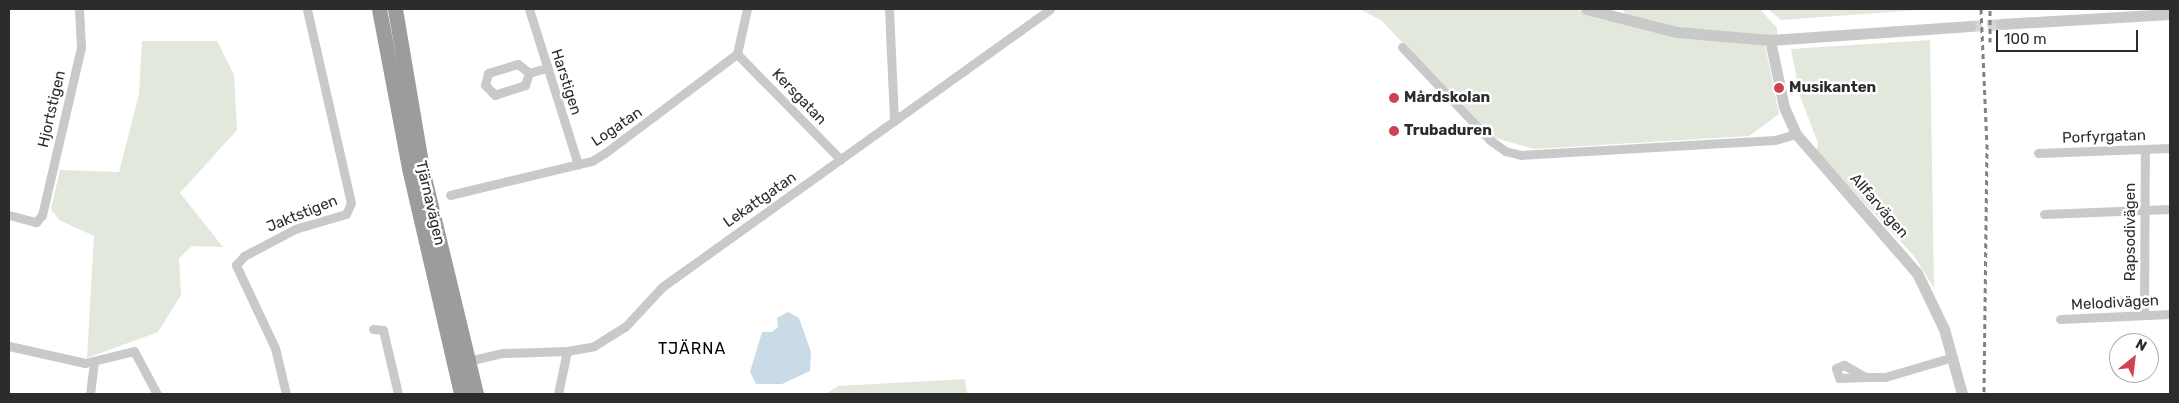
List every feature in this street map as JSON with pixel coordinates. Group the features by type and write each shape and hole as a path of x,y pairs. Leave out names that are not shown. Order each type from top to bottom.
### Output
{"highway":[{"name":"Tjärnavägen","path":"380,9 409,168 461,394"},
{"name":"Tjärnavägen","path":"395,9 422,170 476,394"}],"street":[{"name":"Hjortstigen","path":"9,215 36,222 42,215 81,47 79,9"},
{"name":"Jaktstigen","path":"286,394 275,348 236,265 244,256 295,229 346,214 352,203 307,9"},
{"name":"Harstigen","path":"529,9 578,164"},
{"path":"737,54 747,9"},
{"path":"889,9 894,121"},
{"name":"Lekattgatan","path":"468,361 504,352 568,351 594,346 625,328 662,286 1050,9"},
{"path":"1586,9 1620,14 1677,32 1770,40 1972,26"},
{"path":"2001,24 2170,14"},
{"name":"Allfarvägen","path":"1770,40 1784,107 1796,134 1917,273 1953,357 1962,394"},
{"path":"1402,47 1490,140 1505,151 1522,155 1775,140 1796,134"},
{"name":"Kersgatan","path":"737,54 840,160"},
{"name":"Logatan","path":"450,194 592,161 648,124 737,54"},
{"path":"529,72 525,85 494,95 485,85 488,73 496,70 518,64 529,72 547,68"},
{"name":"Porfyrgatan","path":"2038,153 2170,148"},
{"name":"Rapsodivägen","path":"2144,315 2145,149"},
{"path":"2044,214 2170,209"},
{"name":"Melodivägen","path":"2060,319 2170,314"},
{"path":"373,329 383,330 398,394"},
{"path":"9,346 94,362 128,350 140,356 157,394"},
{"path":"558,394 568,351"},
{"path":"1866,377 1885,377 1953,357"},
{"path":"90,394 94,362"}],"shaded area":[{"path":"1359,9 1574,9 1617,22 1765,45 1779,114 1749,136 1534,149 1492,137 1381,20"},
{"path":"1623,9 1760,9 1777,28 1777,37 1679,29 1626,17"},
{"path":"1768,9 1933,9 1781,20"},
{"path":"1930,40 1934,288 1914,256 1816,151 1818,143 1800,96 1791,49"},
{"path":"142,41 217,41 234,75 237,130 180,193 223,247 192,246 179,258 181,295 158,332 87,358 94,236 59,220 51,209 60,170 119,172 139,94"},
{"path":"965,379 967,394 826,394 838,386"}],"water":[{"path":"788,312 799,318 811,352 810,371 782,384 756,384 750,372 762,332 772,332 778,327 777,318"}],"tunnel":[{"path":"1971,26 2001,24"}],"railway":[{"path":"1981,9 1987,144 1984,394"},
{"path":"1990,9 1990,42"}],"place":[{"name":"Musikanten","path":"1779,88"},
{"name":"Mårdskolan","path":"1394,98"},
{"name":"Trubaduren","path":"1394,131"}],"district":[{"name":"TJÄRNA","path":"692,349"}]}
